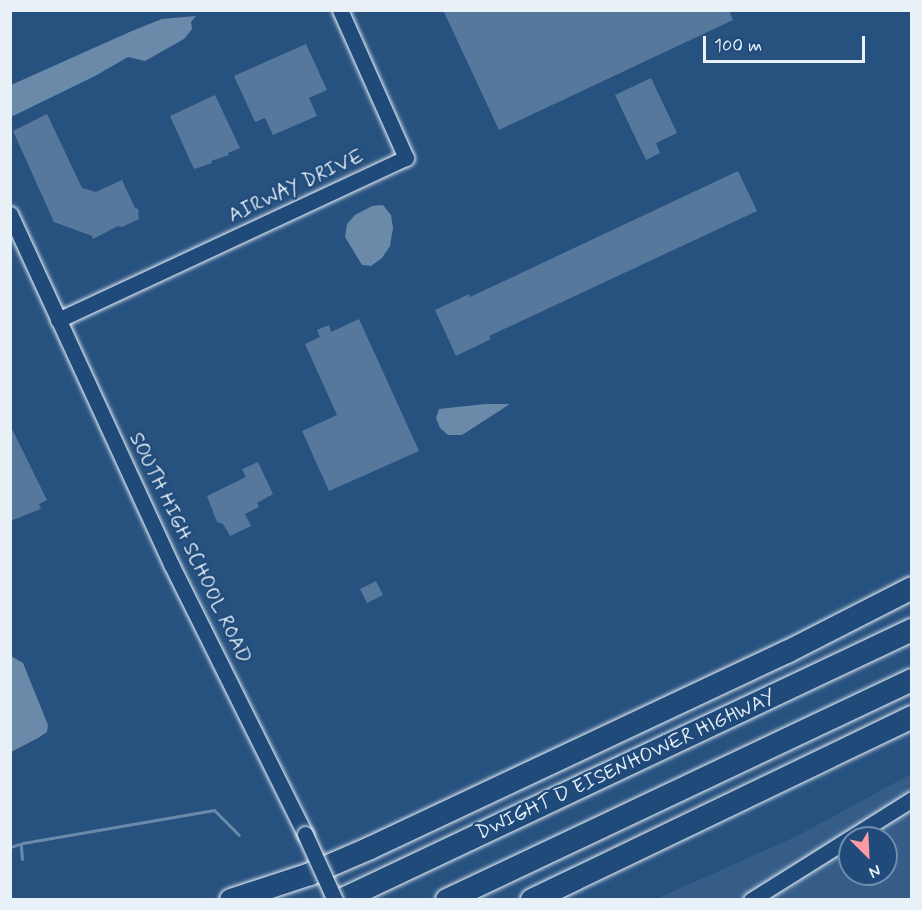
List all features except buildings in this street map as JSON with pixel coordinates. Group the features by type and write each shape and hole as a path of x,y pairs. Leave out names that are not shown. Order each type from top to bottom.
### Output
{"highway":[{"path":"231,900 310,874 370,849 788,652 912,588"},
{"name":"DWIGHT D EISENHOWER HIGHWAY","path":"341,900 912,630"},
{"path":"447,900 912,680"},
{"path":"532,900 912,717"}],"street":[{"name":"AIRWAY DRIVE","path":"58,320 406,158 340,10"},
{"name":"SOUTH HIGH SCHOOL ROAD","path":"10,214 171,564 305,834 335,900"},
{"path":"751,900 912,799"}],"shaded area":[{"path":"196,16 191,22 192,29 184,39 145,61 128,57 95,76 11,117 11,85 162,19"},
{"path":"383,205 391,215 393,228 390,246 382,258 371,266 362,265 345,237 347,224 355,215 372,206"},
{"path":"510,404 462,435 448,435 440,428 436,418 439,409"},
{"path":"11,656 23,663 48,725 47,732 11,752"},
{"path":"911,774 911,899 654,900 797,836"}],"waterway":[{"path":"10,847 214,810 239,835"},
{"path":"21,846 22,859"}]}
